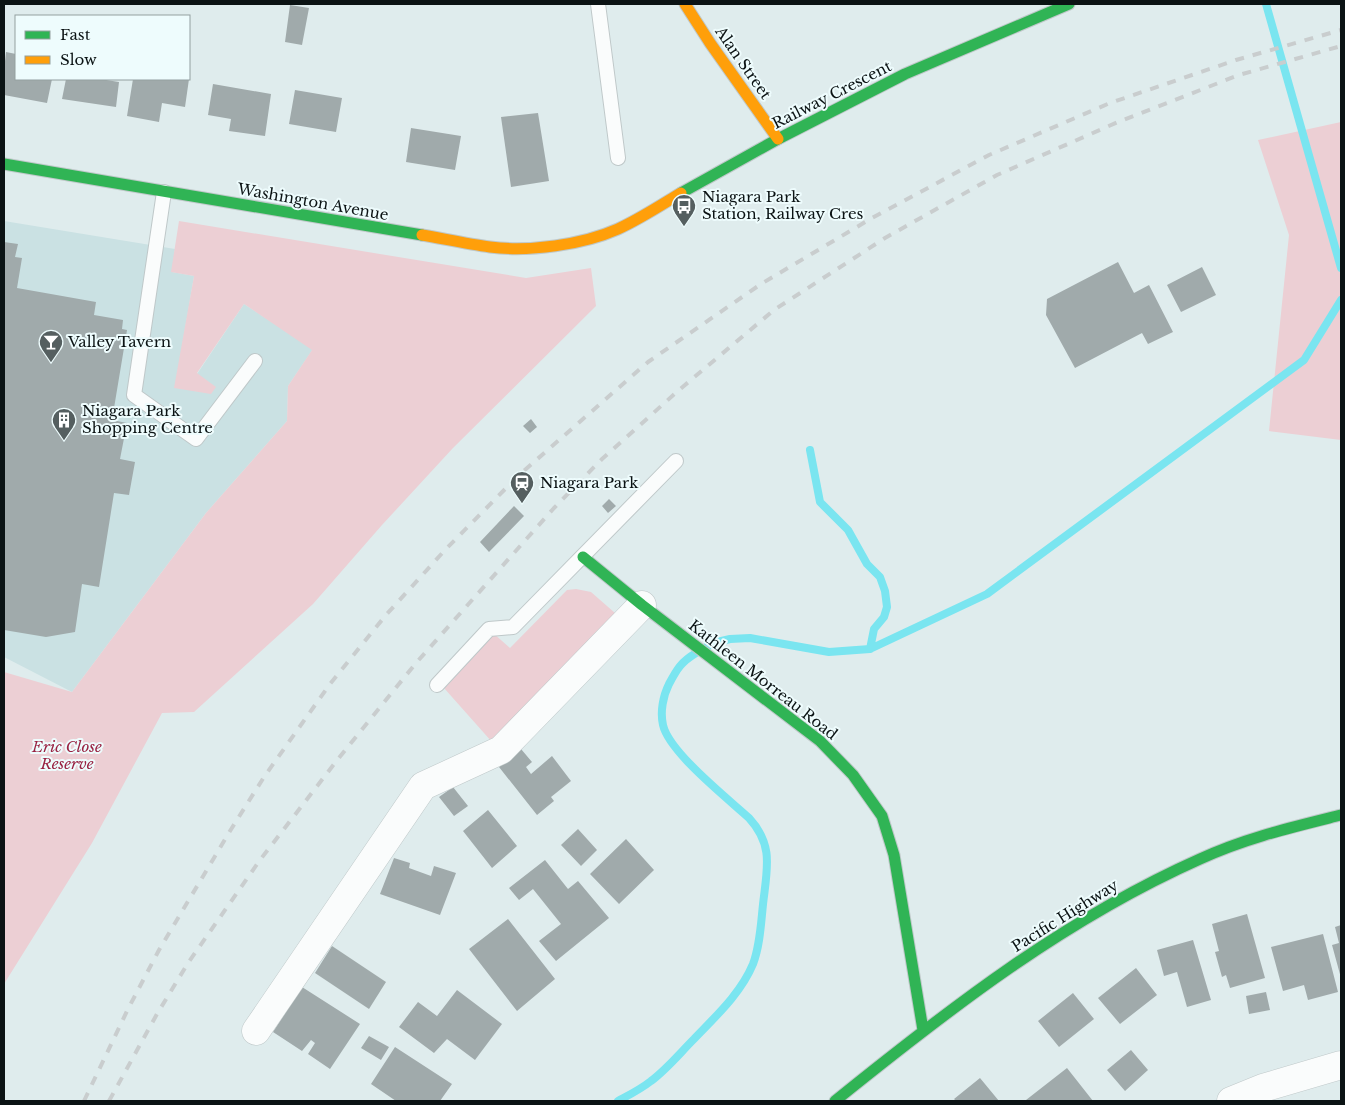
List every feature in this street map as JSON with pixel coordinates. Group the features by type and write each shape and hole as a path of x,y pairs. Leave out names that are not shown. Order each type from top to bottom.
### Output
{"main road":[{"name":"Alan Street","path":"685,4 710,44 778,139"},
{"name":"Railway Crescent","path":"618,229 778,139 905,74 1069,4"},
{"name":"Washington Avenue","path":"4,164 490,247 522,249 558,246 589,239 618,229"},
{"name":"Kathleen Morreau Road","path":"583,557 642,605 820,741 853,775 882,816 894,855 922,1030"},
{"name":"Pacific Highway","path":"835,1101 922,1030 1043,945 1113,902 1188,863 1263,835 1341,815"}],"street":[{"path":"256,1031 423,786 501,750 642,605"},
{"path":"1231,1101 1263,1088 1341,1066"}],"lane":[{"path":"598,4 618,158"},
{"path":"164,192 134,395 196,438 255,361"},
{"path":"436,685 489,629 513,627 676,461"}],"shaded area":[{"path":"4,221 175,249 172,272 194,276 175,388 197,374 244,304 313,349 288,386 287,421 206,513 72,692 4,657"}],"green space":[{"path":"1341,122 1341,440 1269,431 1289,235 1258,140"},
{"name":"Eric Close Reserve","path":"179,221 526,278 591,268 596,306 453,448 313,604 194,712 162,713 92,843 4,984 4,672 72,692 206,513 287,421 288,386 312,350 244,304 197,373 216,387 211,394 174,388 194,276 171,272"},
{"path":"576,589 591,592 615,613 492,742 444,688 493,633 510,648 567,590"}],"building":[{"path":"290,5 309,8 302,45 285,42"},
{"path":"6,52 15,54 15,80 52,80 47,103 4,95"},
{"path":"66,80 106,80 119,82 116,107 62,99"},
{"path":"133,80 189,80 185,107 162,103 159,122 127,116"},
{"path":"213,84 271,94 265,136 229,131 231,119 208,115"},
{"path":"295,90 342,98 336,132 289,124"},
{"path":"538,113 549,181 511,187 501,117"},
{"path":"411,128 461,136 455,170 406,162"},
{"name":"Niagara Park Shopping Centre","path":"4,242 18,244 15,257 22,258 17,288 96,302 94,315 123,320 122,329 127,330 112,420 127,423 120,459 135,462 129,495 114,493 99,587 82,584 75,632 46,637 4,630"},
{"path":"1118,262 1134,293 1149,285 1173,332 1148,344 1142,333 1075,368 1046,315 1047,299"},
{"path":"1202,267 1216,295 1181,312 1167,285"},
{"path":"531,419 537,427 530,433 523,426"},
{"path":"609,499 616,506 608,513 602,506"},
{"path":"514,506 524,516 489,552 480,542"},
{"path":"521,749 532,762 526,767 531,774 552,756 571,781 551,797 554,801 537,815 499,767"},
{"path":"453,787 468,806 454,816 439,797"},
{"path":"488,810 517,846 492,868 463,831"},
{"path":"578,829 597,850 581,866 561,845"},
{"path":"626,839 654,870 619,904 590,874"},
{"path":"394,858 410,863 409,868 431,876 434,866 456,873 440,915 380,894"},
{"path":"545,860 568,889 578,881 609,918 556,961 539,941 561,924 533,889 519,900 509,888"},
{"path":"1247,914 1265,978 1230,988 1226,975 1222,977 1215,952 1219,951 1212,924"},
{"path":"508,919 555,979 517,1011 469,949"},
{"path":"1341,925 1341,978 1332,945 1339,943 1335,927"},
{"path":"1323,934 1338,992 1308,1000 1304,985 1283,991 1271,947"},
{"path":"1193,940 1211,1000 1187,1007 1177,972 1164,976 1157,950"},
{"path":"332,946 386,982 369,1009 315,973"},
{"path":"1136,968 1157,995 1120,1024 1098,998"},
{"path":"302,987 360,1024 330,1069 308,1054 315,1043 311,1040 302,1051 273,1032"},
{"path":"457,990 502,1024 475,1060 447,1039 434,1053 399,1027 418,1002 437,1016"},
{"path":"1266,992 1270,1010 1249,1014 1246,996"},
{"path":"1073,993 1094,1019 1059,1047 1038,1021"},
{"path":"369,1036 389,1047 381,1060 361,1048"},
{"path":"395,1047 452,1084 440,1101 396,1101 371,1084"},
{"path":"1131,1050 1148,1070 1125,1091 1107,1070"},
{"path":"1067,1068 1093,1101 1026,1100"},
{"path":"980,1078 999,1101 956,1101 954,1099"}],"waterway":[{"path":"1266,4 1341,268"},
{"path":"706,647 713,643 730,639 750,638 829,652 870,649 987,594 1304,360 1341,300"},
{"path":"810,450 820,502 848,530 867,564 880,577 885,591 887,607 884,617 874,629 870,649"},
{"path":"618,1101 651,1081 727,1004 748,975 756,956 759,939 767,874 767,854 762,836 749,818 687,761 676,748 663,725 663,704 669,684 680,666 696,653"}],"railway":[{"path":"84,1101 128,1009 159,950 264,777 330,684 386,615 445,550 518,476 648,362 761,284 872,218 989,155 1110,103 1236,60 1341,30"},
{"path":"109,1101 157,1014 188,963 260,860 338,759 416,663 554,508 602,459 679,390 774,310 885,238 997,175 1118,122 1239,75 1341,46"}],"traffic: fast":[{"path":"681,193 778,139 905,74 1069,4"},
{"path":"4,164 422,235"},
{"path":"583,557 642,605 820,741 853,775 882,816 894,855 923,1030"},
{"path":"835,1101 965,1000 1055,938 1102,909 1150,883 1234,845 1341,815"}],"traffic: slow":[{"path":"685,4 710,43 778,139"},
{"path":"422,235 481,246 505,248 521,249 555,246 604,235 642,216 681,193"}],"place":[{"name":"Niagara Park Station, Railway Cres","path":"684,227"},
{"name":"Valley Tavern","path":"51,363"},
{"name":"Niagara Park Shopping Centre","path":"64,441"},
{"name":"Niagara Park","path":"522,504"}]}
